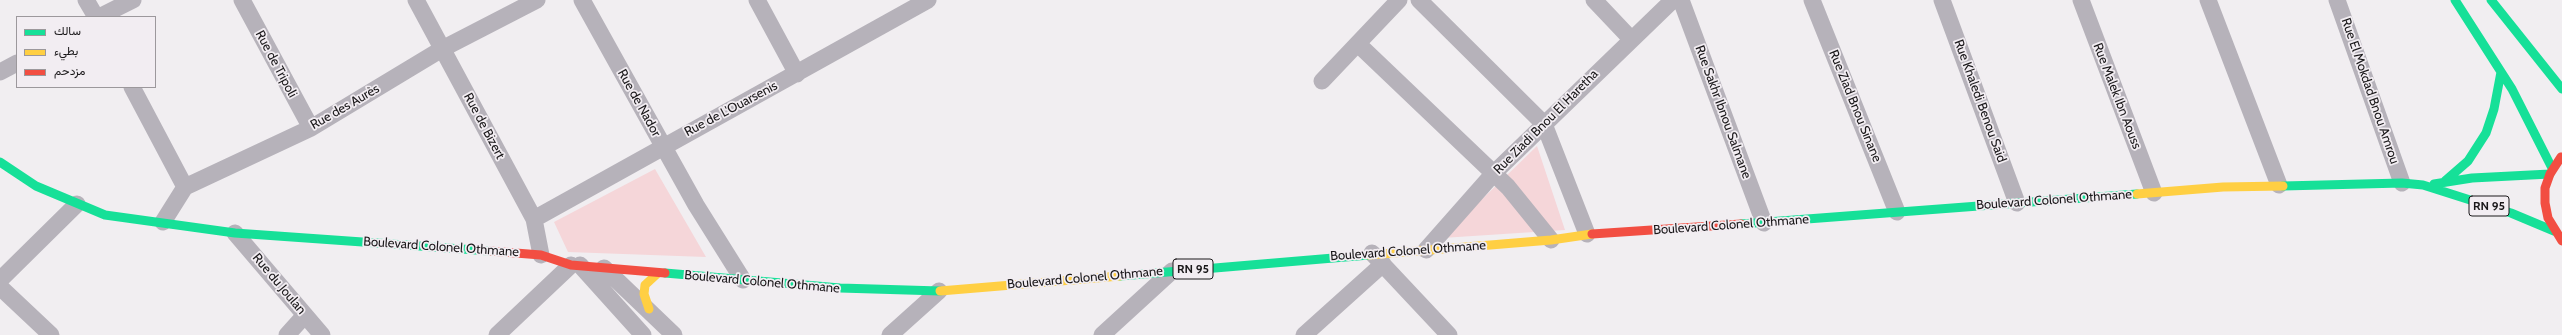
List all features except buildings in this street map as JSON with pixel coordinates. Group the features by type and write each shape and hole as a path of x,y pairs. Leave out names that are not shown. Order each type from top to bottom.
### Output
{"main road":[{"path":"2455,0 2501,72 2551,171"},
{"path":"2491,0 2562,89"},
{"path":"2445,181 2468,161 2486,133 2494,109 2501,72"},
{"path":"2562,156 2551,171 2545,188 2544,203 2548,218 2554,231 2562,241"},
{"name":"Boulevard Colonel Othmane","path":"0,162 36,186 105,215 235,233 541,255 575,265 840,288 939,291 1172,271 1377,258 1426,250 1551,240 1586,234 1764,223 2017,203 2279,185 2402,183"},
{"name":"RN 95","path":"2423,185 2445,181 2551,171"},
{"name":"RN 95","path":"2402,183 2423,185 2511,213 2554,231"},
{"path":"649,309 644,294 645,285 658,273"}],"street":[{"path":"86,0 95,16"},
{"path":"101,16 133,0"},
{"name":"Rue de Tripoli","path":"242,0 310,128"},
{"name":"Rue de Bizert","path":"416,0 534,219 541,255"},
{"name":"Rue des Aurès","path":"185,187 310,128 442,49 537,0"},
{"name":"Rue de Nador","path":"582,0 662,146 696,205 743,280"},
{"path":"757,0 797,74"},
{"name":"Rue de L'Ouarsenis","path":"534,219 662,146 797,74 928,0"},
{"path":"1322,82 1399,0"},
{"path":"1419,0 1544,124 1586,234"},
{"path":"1594,0 1631,39"},
{"name":"Rue Ziadi Bnou El Haretha","path":"1426,250 1494,173 1673,0"},
{"name":"Rue Sakhr Ibnou Salmane","path":"1681,0 1764,223"},
{"name":"Rue Ziad Bnou Sinane","path":"1812,0 1897,212"},
{"name":"Rue Khaledi Benou Said","path":"1942,0 2017,203"},
{"name":"Rue Malek Ibn Aouss","path":"2081,0 2154,193"},
{"path":"2208,0 2279,185"},
{"name":"Rue El Mokdad Bnou Amrou","path":"2337,0 2402,183"},
{"path":"1358,44 1508,187 1551,240"},
{"path":"0,72 16,64"},
{"path":"133,88 185,187 163,222"},
{"path":"0,280 77,204"},
{"name":"Rue du Joulan","path":"235,233 322,335"},
{"path":"1304,335 1377,258 1450,335"},
{"path":"497,335 575,265 643,335"},
{"path":"604,268 649,309 674,335"},
{"path":"1102,335 1172,271"},
{"path":"0,287 51,335"},
{"path":"890,335 939,291"},
{"path":"287,335 305,315"}],"shaded area":[{"path":"1537,146 1565,230 1442,238"},
{"path":"655,169 706,257 568,252 554,222"}],"traffic: fast":[{"path":"2455,0 2512,89 2552,168"},
{"path":"2491,0 2562,89"},
{"path":"2445,181 2468,161 2486,133 2494,109 2501,72"},
{"path":"0,162 36,186 105,215 235,233 490,251"},
{"path":"2434,184 2472,178 2550,174"},
{"path":"2283,186 2402,183 2423,185 2511,213 2554,231"},
{"path":"1741,224 2137,194"},
{"path":"1120,276 1369,255"},
{"path":"665,273 840,288 940,291"}],"traffic: slow":[{"path":"2137,194 2223,187 2283,186"},
{"path":"1369,255 1551,240 1592,234"},
{"path":"649,309 644,294 645,285 658,273"},
{"path":"940,291 1120,276"}],"traffic: jam":[{"path":"2561,157 2550,174 2545,188 2545,203 2548,218 2562,241"},
{"path":"1592,234 1741,224"},
{"path":"490,251 541,255 571,265 665,273"}]}
